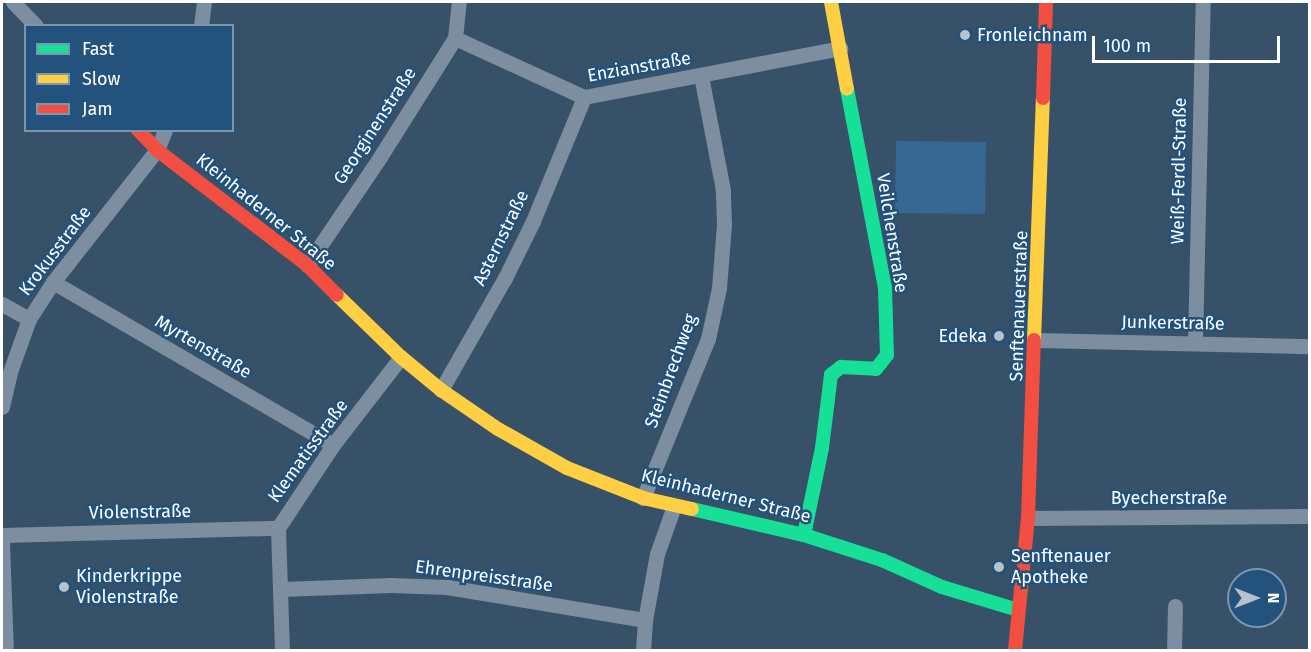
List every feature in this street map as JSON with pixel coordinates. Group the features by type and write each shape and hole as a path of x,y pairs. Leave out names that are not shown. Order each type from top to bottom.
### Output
{"street":[{"path":"13,2 34,24"},
{"path":"201,24 204,2"},
{"name":"Georginenstraße","path":"307,265 455,38 459,2"},
{"name":"Veilchenstraße","path":"804,535 822,448 831,375 841,367 876,369 887,355 885,288 831,2"},
{"name":"Senftenauerstraße","path":"1015,651 1028,518 1046,2"},
{"name":"Weiß-Ferdl-Straße","path":"1195,342 1203,2"},
{"name":"Enzianstraße","path":"455,38 584,98 840,48"},
{"name":"Steinbrechweg","path":"643,498 708,339 719,288 724,224 723,190 701,76"},
{"name":"Asternstraße","path":"441,390 505,278 533,221 584,98"},
{"name":"Kleinhaderner Straße","path":"140,132 157,150 307,265 401,357 441,390 498,429 567,468 643,498 804,535 882,560 942,587 1018,610"},
{"name":"Krokusstraße","path":"2,407 10,372 29,320 53,282 157,150 164,132"},
{"name":"Myrtenstraße","path":"53,282 333,446"},
{"path":"2,304 29,320"},
{"name":"Junkerstraße","path":"1036,340 1310,346"},
{"name":"Klematisstraße","path":"282,651 279,528 284,516 333,446 401,357"},
{"path":"643,651 645,620 657,554 674,506"},
{"name":"Byecherstraße","path":"1028,518 1310,516"},
{"name":"Violenstraße","path":"2,535 279,528"},
{"path":"2,543 6,651"},
{"name":"Ehrenpreisstraße","path":"281,589 391,585 447,587 645,620"},
{"path":"1174,651 1175,606"}],"shaded area":[{"path":"896,141 986,142 985,214 895,213"}],"traffic: fast":[{"path":"804,535 822,448 831,375 841,367 876,369 887,355 885,288 847,89"},
{"path":"692,509 804,535 882,560 942,587 1018,610"}],"traffic: slow":[{"path":"831,2 847,89"},
{"path":"1034,340 1043,98"},
{"path":"337,295 401,357 441,390 498,429 567,468 643,498 692,509"}],"traffic: jam":[{"path":"1043,98 1046,2"},
{"path":"140,132 157,150 307,265 337,295"},
{"path":"1015,650 1028,518 1034,340"}],"place":[{"name":"Fronleichnam","path":"965,35"},
{"name":"Edeka","path":"999,336"},
{"name":"Senftenauer Apotheke","path":"999,567"},
{"name":"Kinderkrippe Violenstraße","path":"64,587"}]}
